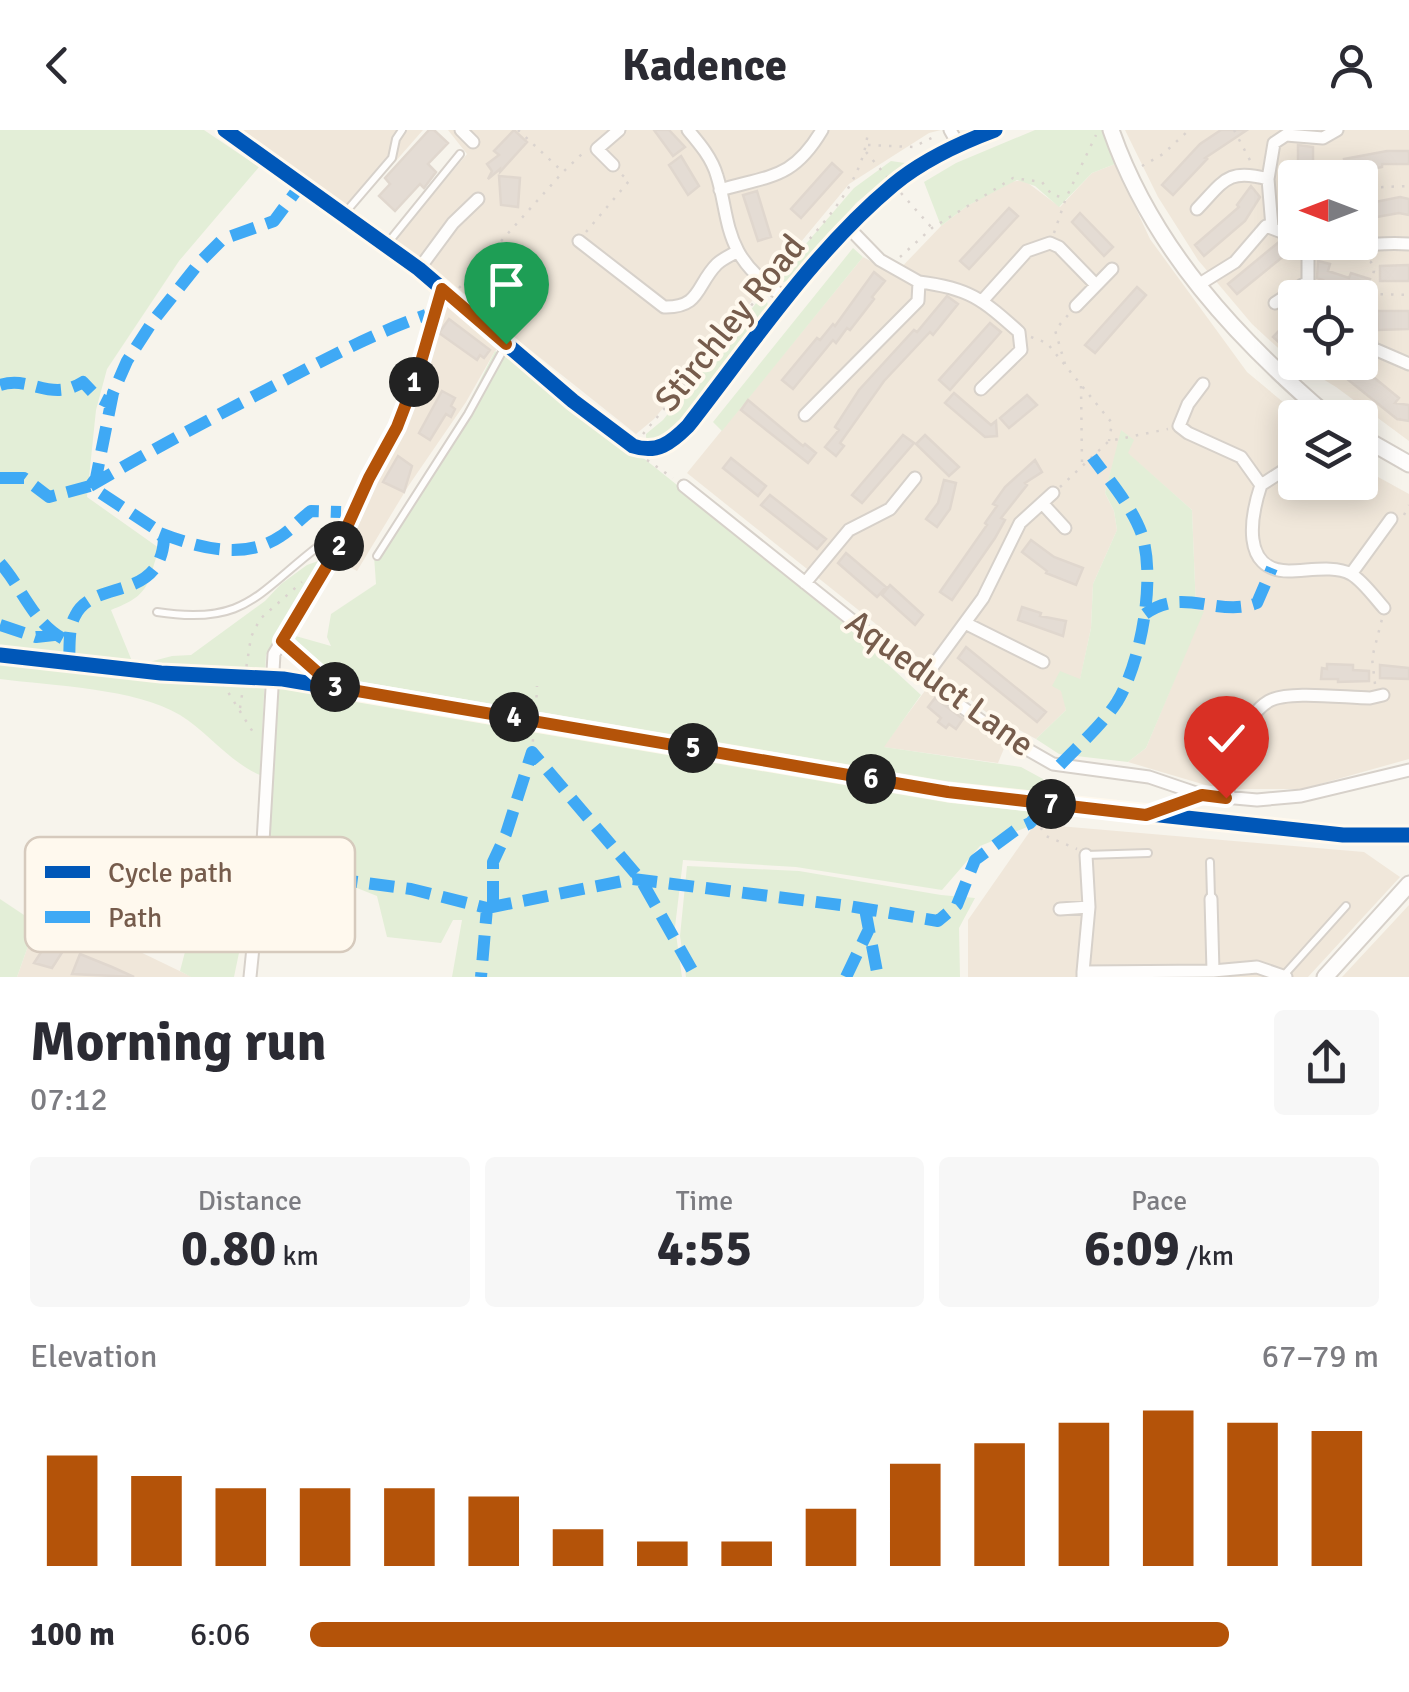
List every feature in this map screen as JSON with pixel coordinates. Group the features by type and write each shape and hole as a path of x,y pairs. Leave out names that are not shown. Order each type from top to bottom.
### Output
{"street":[{"name":"Stirchley Road","path":"225,130 419,268 573,402 633,446 658,449 670,444 688,426 848,227 896,182 958,144 995,130"},
{"path":"461,130 473,142"},
{"path":"613,166 596,149 619,130"},
{"path":"688,130 717,174 727,224 738,251 754,274 787,300"},
{"path":"720,190 791,170 808,153 822,130"},
{"path":"950,130 958,144"},
{"path":"1108,130 1140,194 1220,316 1309,400"},
{"path":"1272,228 1262,178 1279,138 1295,134 1322,138 1338,130"},
{"path":"1197,209 1228,176 1240,173 1262,178"},
{"path":"419,268 453,223 478,200"},
{"path":"1198,285 1235,262 1266,226 1278,230"},
{"path":"848,227 880,260 918,282 953,286 983,300 1019,332 1021,350 981,389"},
{"path":"579,241 664,307 679,307 693,300 718,263 738,251"},
{"path":"1378,243 1409,244"},
{"path":"983,300 1027,251 1050,244 1059,247 1096,285"},
{"path":"1076,306 1112,269"},
{"path":"805,415 918,301 918,282"},
{"path":"263,837 271,700 268,674 274,654 337,549 397,427 447,293"},
{"path":"1378,351 1409,364"},
{"path":"1203,384 1188,404 1179,426 1188,434 1241,457 1261,485"},
{"path":"1378,446 1409,464"},
{"path":"1278,474 1261,485 1250,520 1251,540 1258,557 1284,572 1329,570 1351,574 1384,608"},
{"path":"805,583 849,530 890,509 914,478"},
{"name":"Aqueduct Lane","path":"684,486 997,732 1060,765 1149,777 1202,795 1257,800 1301,796 1409,770"},
{"path":"925,677 982,598 1020,523 1053,493"},
{"path":"1043,504 1065,528"},
{"path":"1351,574 1397,518"},
{"path":"965,622 1043,662"},
{"path":"1226,798 1231,769 1248,725 1269,701 1288,696 1380,696"},
{"path":"1086,854 1089,907 1083,974 1213,972 1258,967 1285,976"},
{"path":"1325,977 1409,884"},
{"path":"1212,898 1213,972"},
{"path":"1060,909 1089,907"},
{"path":"250,977 253,952"}],"lane":[{"path":"343,216 392,158 402,130"},
{"path":"386,245 460,154"},
{"path":"376,556 468,414 506,344"},
{"path":"156,612 188,617 229,613 262,594 320,544 337,549"},
{"path":"1086,854 1148,853"},
{"path":"1210,862 1212,898"},
{"path":"1285,976 1346,906"}],"path":[{"path":"518,130 562,172"},
{"path":"867,145 913,147 950,130"},
{"path":"1050,244 1066,198 1096,135 1108,130"},
{"path":"1136,169 1163,154 1190,130"},
{"path":"1234,130 1262,178"},
{"path":"447,293 562,172 585,151 596,149"},
{"path":"865,151 887,177"},
{"path":"579,241 628,181 613,166"},
{"path":"891,266 932,228 1013,178 1042,182 1052,195 1066,198"},
{"path":"1378,187 1409,186"},
{"path":"900,192 932,228"},
{"path":"1378,294 1409,295"},
{"path":"1066,366 1055,330 1076,306"},
{"path":"1019,332 1047,343 1082,384 1112,422 1109,441"},
{"path":"1082,384 1082,466"},
{"path":"1053,493 1109,441 1179,426"},
{"path":"645,460 684,486"},
{"path":"1397,518 1409,505"},
{"path":"240,708 246,658 260,620 313,572"},
{"path":"1380,696 1372,658 1384,608"},
{"path":"69,664 244,678"},
{"path":"90,664 116,672 222,683 268,674"},
{"path":"222,683 269,752"},
{"path":"536,708 537,686"},
{"path":"532,752 528,723 554,724"},
{"path":"1026,801 1048,802 1060,765"},
{"path":"1034,819 1046,836 1086,854"}],"shaded area":[{"path":"243,130 423,130 352,211"},
{"path":"448,130 941,130 929,133 849,184 654,419 636,434 514,337 495,351 357,571 337,560 424,369 445,286 393,242 467,154"},
{"path":"1125,130 1409,130 1409,441 1378,418 1378,400 1354,400 1324,380 1378,380 1378,280 1278,280 1278,348 1252,324 1198,260 1158,197"},
{"path":"1115,164 1150,239 1247,372 1281,400 1278,500 1378,500 1378,477 1409,494 1409,759 1302,789 1219,789 1128,762 1146,748 1203,611 1196,610 1192,510 1127,453 1122,430 1105,493 1114,511 1117,530 1093,584 1091,628 1080,680 1060,672 1066,710 1036,739 986,712 687,473 863,257 895,274 941,226 1010,182 1024,180 1060,207 1092,173"},
{"path":"930,684 1005,746 998,763 883,747"},
{"path":"1035,824 1364,852 1400,877 1308,977 968,977 968,920"},
{"path":"1409,905 1409,977 1342,977"},
{"path":"26,952 140,952 192,977 17,977"}],"green space":[{"path":"0,130 204,130 259,167 179,261 107,369 96,410 87,497 159,548 145,588 111,610 134,666 191,655 307,565 321,560 266,655 260,775 190,722 162,706 93,690 0,679"},
{"path":"1035,130 1102,130 1115,164 1092,173 1059,207 1035,186 1017,180 967,206 941,226 924,182 956,163"},
{"path":"891,161 905,163 856,203 793,278 774,281 854,188"},
{"path":"853,248 863,257 722,431 713,422"},
{"path":"765,292 769,311 674,429 665,437 646,442 646,434 663,420"},
{"path":"495,351 530,372 801,584 921,695 884,747 1021,767 1043,779 1039,798 641,739 1041,803 1035,824 980,846 942,890 796,867 683,860 675,927 682,977 452,977 462,920 453,920 441,943 387,937 377,896 355,887 355,837 266,837 271,678 335,687 292,635 331,646 327,637 331,614 376,584 374,556 459,422"},
{"path":"1121,430 1134,440 1128,453 1192,510 1196,610 1204,611 1146,748 1128,762 1059,754 1036,739 1066,710 1061,691 1052,686 1060,671 1080,679 1091,628 1093,584 1117,530 1114,511 1105,493"},
{"path":"687,866 799,871 975,898 959,928 960,977 686,977 680,936"},
{"path":"0,899 25,916 26,952 17,977 0,977"},
{"path":"185,952 239,952 234,977 191,977 180,971"}],"building":[{"path":"429,130 448,143 428,164 436,172 424,188 420,184 395,211 379,196 390,184 385,178"},
{"path":"514,130 527,142 500,172 488,179 492,171 487,164 499,155 494,151"},
{"path":"654,130 669,130 685,147 673,156"},
{"path":"1221,130 1247,130 1205,158 1173,195 1162,185 1200,144"},
{"path":"1298,145 1313,147 1313,160 1298,160"},
{"path":"1409,151 1409,164 1382,164 1378,168 1378,160 1344,159"},
{"path":"681,156 699,186 688,195 669,165"},
{"path":"832,163 842,172 801,218 791,209"},
{"path":"499,176 520,178 518,207 501,205"},
{"path":"1251,186 1260,197 1245,221 1204,256 1195,245 1239,207"},
{"path":"757,191 771,237 758,241 743,195"},
{"path":"1409,199 1409,215 1378,217 1378,201"},
{"path":"1009,208 1018,216 969,269 960,261"},
{"path":"1080,213 1113,247 1104,256 1072,222"},
{"path":"1278,243 1279,260 1237,294 1228,284"},
{"path":"1318,261 1330,264 1328,271 1370,279 1323,280 1317,278"},
{"path":"1409,265 1409,281 1380,281 1380,266"},
{"path":"874,272 885,281 874,299 850,330 847,328 836,343 833,340 793,389 782,380 817,338 820,340 835,326"},
{"path":"1137,287 1146,295 1095,353 1085,345"},
{"path":"947,296 958,304 933,335 930,332 884,381 840,443 844,446 836,456 825,447 839,430 835,427 859,390"},
{"path":"1378,311 1409,311 1409,329 1378,330"},
{"path":"449,319 490,350 484,358 480,355 477,360 439,333"},
{"path":"990,323 1001,332 950,390 939,380"},
{"path":"1348,380 1377,380 1399,398 1395,403 1409,405 1409,421 1397,419"},
{"path":"442,391 455,398 451,406 455,409 451,417 446,414 430,440 419,433"},
{"path":"954,393 991,425 996,421 997,436 985,437 945,403"},
{"path":"1027,395 1037,405 1009,428 1000,418"},
{"path":"748,400 816,453 808,463 741,410"},
{"path":"903,435 914,443 862,503 852,495"},
{"path":"925,435 959,467 949,476 916,444"},
{"path":"398,456 412,466 404,492 383,482"},
{"path":"731,458 766,486 758,496 723,468"},
{"path":"1035,460 1042,472 1025,483 1001,518 1005,520 995,538 952,600 940,592 987,525 997,506 993,504 1005,487"},
{"path":"944,480 956,483 950,509 937,527 926,519 938,503"},
{"path":"770,495 826,539 817,549 761,505"},
{"path":"1031,540 1054,557 1083,568 1076,585 1046,573 1022,552"},
{"path":"846,553 886,587 877,597 838,563"},
{"path":"890,585 923,615 915,625 882,595"},
{"path":"1022,607 1041,613 1040,616 1066,621 1063,636 1018,620"},
{"path":"966,647 1046,712 1037,722 958,658"},
{"path":"1327,664 1353,665 1353,670 1369,671 1369,681 1321,679 1322,668 1327,669"},
{"path":"1380,665 1409,668 1409,679 1380,678"},
{"path":"935,698 963,719 956,729 938,722 941,718 928,707"},
{"path":"41,952 62,952 52,968 34,963"},
{"path":"80,954 112,967 134,977 72,974"}],"marked path":[{"path":"90,486 96,478 113,393 127,361 153,321 223,239 274,221 300,186"},
{"path":"90,486 326,359 426,315"},
{"path":"0,385 21,383 60,390 83,382 97,397 111,404"},
{"path":"1060,765 1104,719 1126,685 1139,644 1147,597 1142,535 1127,505 1092,457"},
{"path":"0,478 24,478 49,497 90,486 157,530 164,539 160,559 151,573 84,604 73,621 69,664"},
{"path":"160,533 206,547 237,550 267,544 311,511 341,512"},
{"path":"0,563 38,618 70,642"},
{"path":"1145,614 1173,603 1228,607 1257,603 1272,568"},
{"path":"0,625 36,637 54,635"},
{"path":"493,906 493,862 532,752 641,880 696,977"},
{"path":"487,908 633,879 938,921 957,905 975,860 1042,811"},
{"path":"355,882 411,889 487,908 481,977"},
{"path":"865,909 878,977"},
{"path":"846,977 869,929"}],"cycle path":[{"path":"225,130 419,269 573,401 633,446 649,449 669,442 688,426 784,300 864,211 917,168 995,130"},
{"path":"0,655 161,673 283,679 948,792 1343,835 1409,835"}],"route":[{"path":"506,344 442,289 397,427 337,549 282,641 334,687 948,792 1146,815 1202,795 1226,798"}]}
